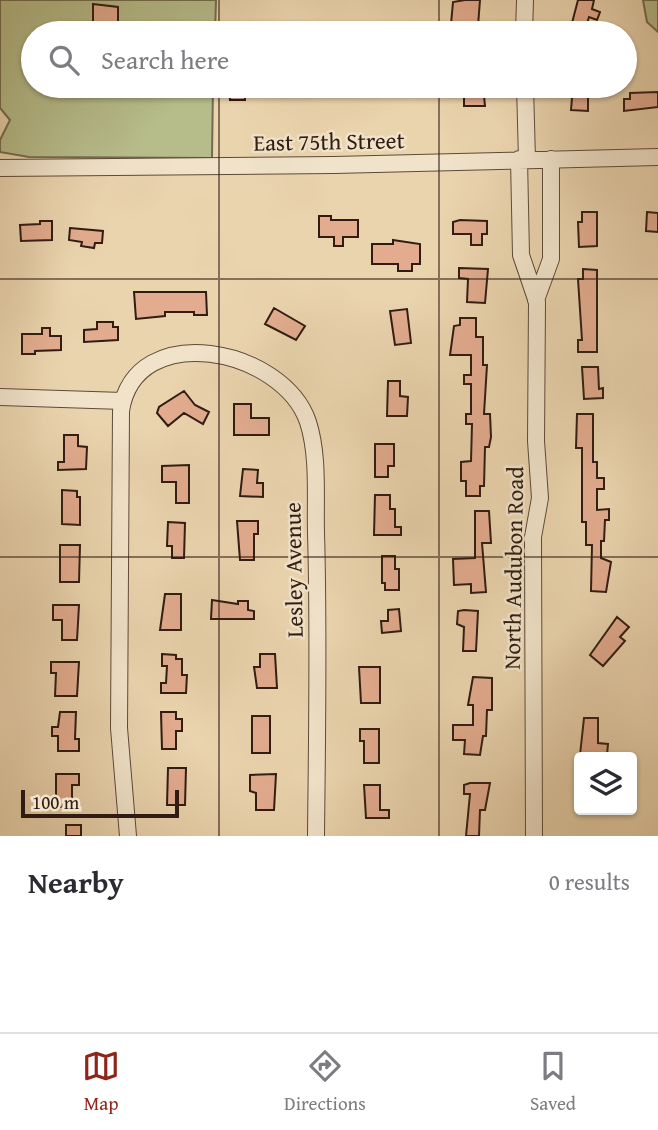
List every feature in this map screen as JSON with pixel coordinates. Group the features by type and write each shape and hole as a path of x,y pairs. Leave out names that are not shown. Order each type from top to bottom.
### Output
{"street":[{"path":"524,21 525,0"},
{"name":"North Audubon Road","path":"526,98 521,258 536,300 536,441 540,488 533,537 534,836"},
{"name":"East 75th Street","path":"0,168 334,165 658,157"},
{"name":"North Audubon Road","path":"536,300 551,259 551,159"},
{"name":"Lesley Avenue","path":"123,401 138,375 160,360 184,355 218,355 252,363 279,380 297,400 312,437 317,573 316,836"},
{"path":"0,397 123,401 119,728 128,836"}],"green space":[{"path":"0,0 216,0 215,21 21,21 21,98 213,98 212,158 29,157 0,152 0,140 10,120 0,108"},
{"path":"643,0 658,0 658,32 647,22"}],"building":[{"path":"480,0 478,21 451,21 453,2"},
{"path":"578,0 594,0 592,9 600,12 597,20 589,17 588,21 573,21"},
{"path":"93,4 118,7 118,21 93,21"},
{"path":"658,92 658,107 624,111 624,99 637,98 637,93"},
{"path":"464,98 484,98 485,106 464,106"},
{"path":"572,98 588,98 588,111 571,110"},
{"path":"582,212 597,212 597,246 579,247 578,222 582,222"},
{"path":"647,212 658,213 658,232 646,231"},
{"path":"319,216 331,216 331,220 358,220 358,237 343,237 343,246 334,246 334,237 319,237"},
{"path":"40,221 52,221 52,240 21,241 20,225 40,224"},
{"path":"487,221 487,234 482,234 482,245 471,245 471,234 453,234 453,222"},
{"path":"70,228 103,231 102,243 95,243 94,248 81,246 82,242 69,240"},
{"path":"393,240 420,244 420,264 412,264 412,271 398,271 398,264 372,264 372,244 393,244"},
{"path":"459,268 488,269 485,303 467,302 468,279 459,278"},
{"path":"583,269 597,270 597,352 578,352 578,340 582,340 578,279 583,279"},
{"path":"134,292 206,292 207,315 165,312 165,316 136,319"},
{"path":"274,308 305,326 296,340 265,324"},
{"path":"407,309 411,343 395,345 390,311"},
{"path":"460,318 476,318 476,337 483,337 483,365 487,365 484,414 490,414 491,437 489,447 485,447 484,486 480,486 480,496 466,496 466,481 461,481 461,462 471,461 472,424 466,424 466,414 471,414 471,384 464,384 464,375 471,375 471,355 450,355 454,326 460,325"},
{"path":"97,322 113,322 113,327 118,327 118,340 84,342 84,330 97,329"},
{"path":"42,328 50,328 50,336 61,336 61,350 22,354 22,334 42,334"},
{"path":"582,367 598,367 599,389 603,388 603,398 584,399"},
{"path":"388,381 400,381 400,396 408,397 407,416 387,416"},
{"path":"184,391 195,405 209,412 203,424 184,413 168,426 157,413 159,407"},
{"path":"234,404 251,404 251,418 269,418 269,435 234,435"},
{"path":"577,414 593,414 593,462 597,462 597,478 604,478 604,489 597,489 597,510 609,509 609,520 605,520 604,541 601,541 601,558 611,562 606,592 591,591 592,545 586,545 586,522 582,522 582,448 576,448"},
{"path":"64,435 78,435 78,446 87,447 86,469 58,470 58,462 64,462"},
{"path":"375,444 394,444 394,466 388,466 388,477 375,477"},
{"path":"189,465 189,503 176,503 176,482 162,482 162,466"},
{"path":"243,469 258,470 257,483 263,483 263,497 240,496"},
{"path":"62,490 77,491 77,497 80,497 80,525 62,524"},
{"path":"375,495 390,495 390,509 395,509 395,527 401,527 401,535 374,535"},
{"path":"475,511 489,511 491,543 482,543 486,592 471,593 471,584 454,585 453,559 475,558"},
{"path":"237,521 258,521 258,534 254,534 254,560 240,560"},
{"path":"168,522 185,523 184,558 172,558 172,546 167,546"},
{"path":"60,545 80,545 79,582 60,582"},
{"path":"382,556 395,556 395,569 399,569 399,590 385,590 385,583 382,583"},
{"path":"165,594 181,594 181,630 160,630"},
{"path":"212,600 238,604 238,601 248,601 248,610 254,611 254,619 211,619"},
{"path":"53,605 79,605 77,640 62,640 62,620 53,620"},
{"path":"399,609 401,631 382,633 381,621 388,621 388,610"},
{"path":"458,611 478,611 476,651 463,651 464,627 457,624"},
{"path":"617,617 629,627 620,637 625,641 603,666 590,655"},
{"path":"162,654 176,655 176,659 182,659 182,675 187,675 186,693 161,693 161,683 166,683 167,666 162,666"},
{"path":"260,654 275,654 277,688 257,688 254,667 260,667"},
{"path":"51,662 79,662 77,696 55,696 56,673 51,673"},
{"path":"359,667 380,667 380,703 361,703"},
{"path":"473,677 492,678 492,710 487,710 486,736 483,736 480,755 464,754 465,740 453,740 453,725 473,725 473,705 468,705"},
{"path":"60,712 76,712 75,739 79,739 79,751 58,751 58,736 52,736 52,727 58,727"},
{"path":"161,712 176,712 176,719 182,719 182,731 176,731 176,749 162,749"},
{"path":"252,716 270,716 270,753 252,753"},
{"path":"584,718 598,718 598,743 608,744 607,752 580,752"},
{"path":"360,729 379,729 379,763 364,763 364,741 360,741"},
{"path":"168,768 186,768 185,805 167,805"},
{"path":"56,774 79,774 79,785 72,785 72,807 56,807"},
{"path":"276,774 274,810 256,810 256,793 250,791 250,775"},
{"path":"490,783 485,810 480,810 479,836 466,836 470,794 464,794 464,785"},
{"path":"364,785 380,785 380,810 389,810 389,818 366,818"},
{"path":"66,825 81,825 81,836 66,836"}]}
